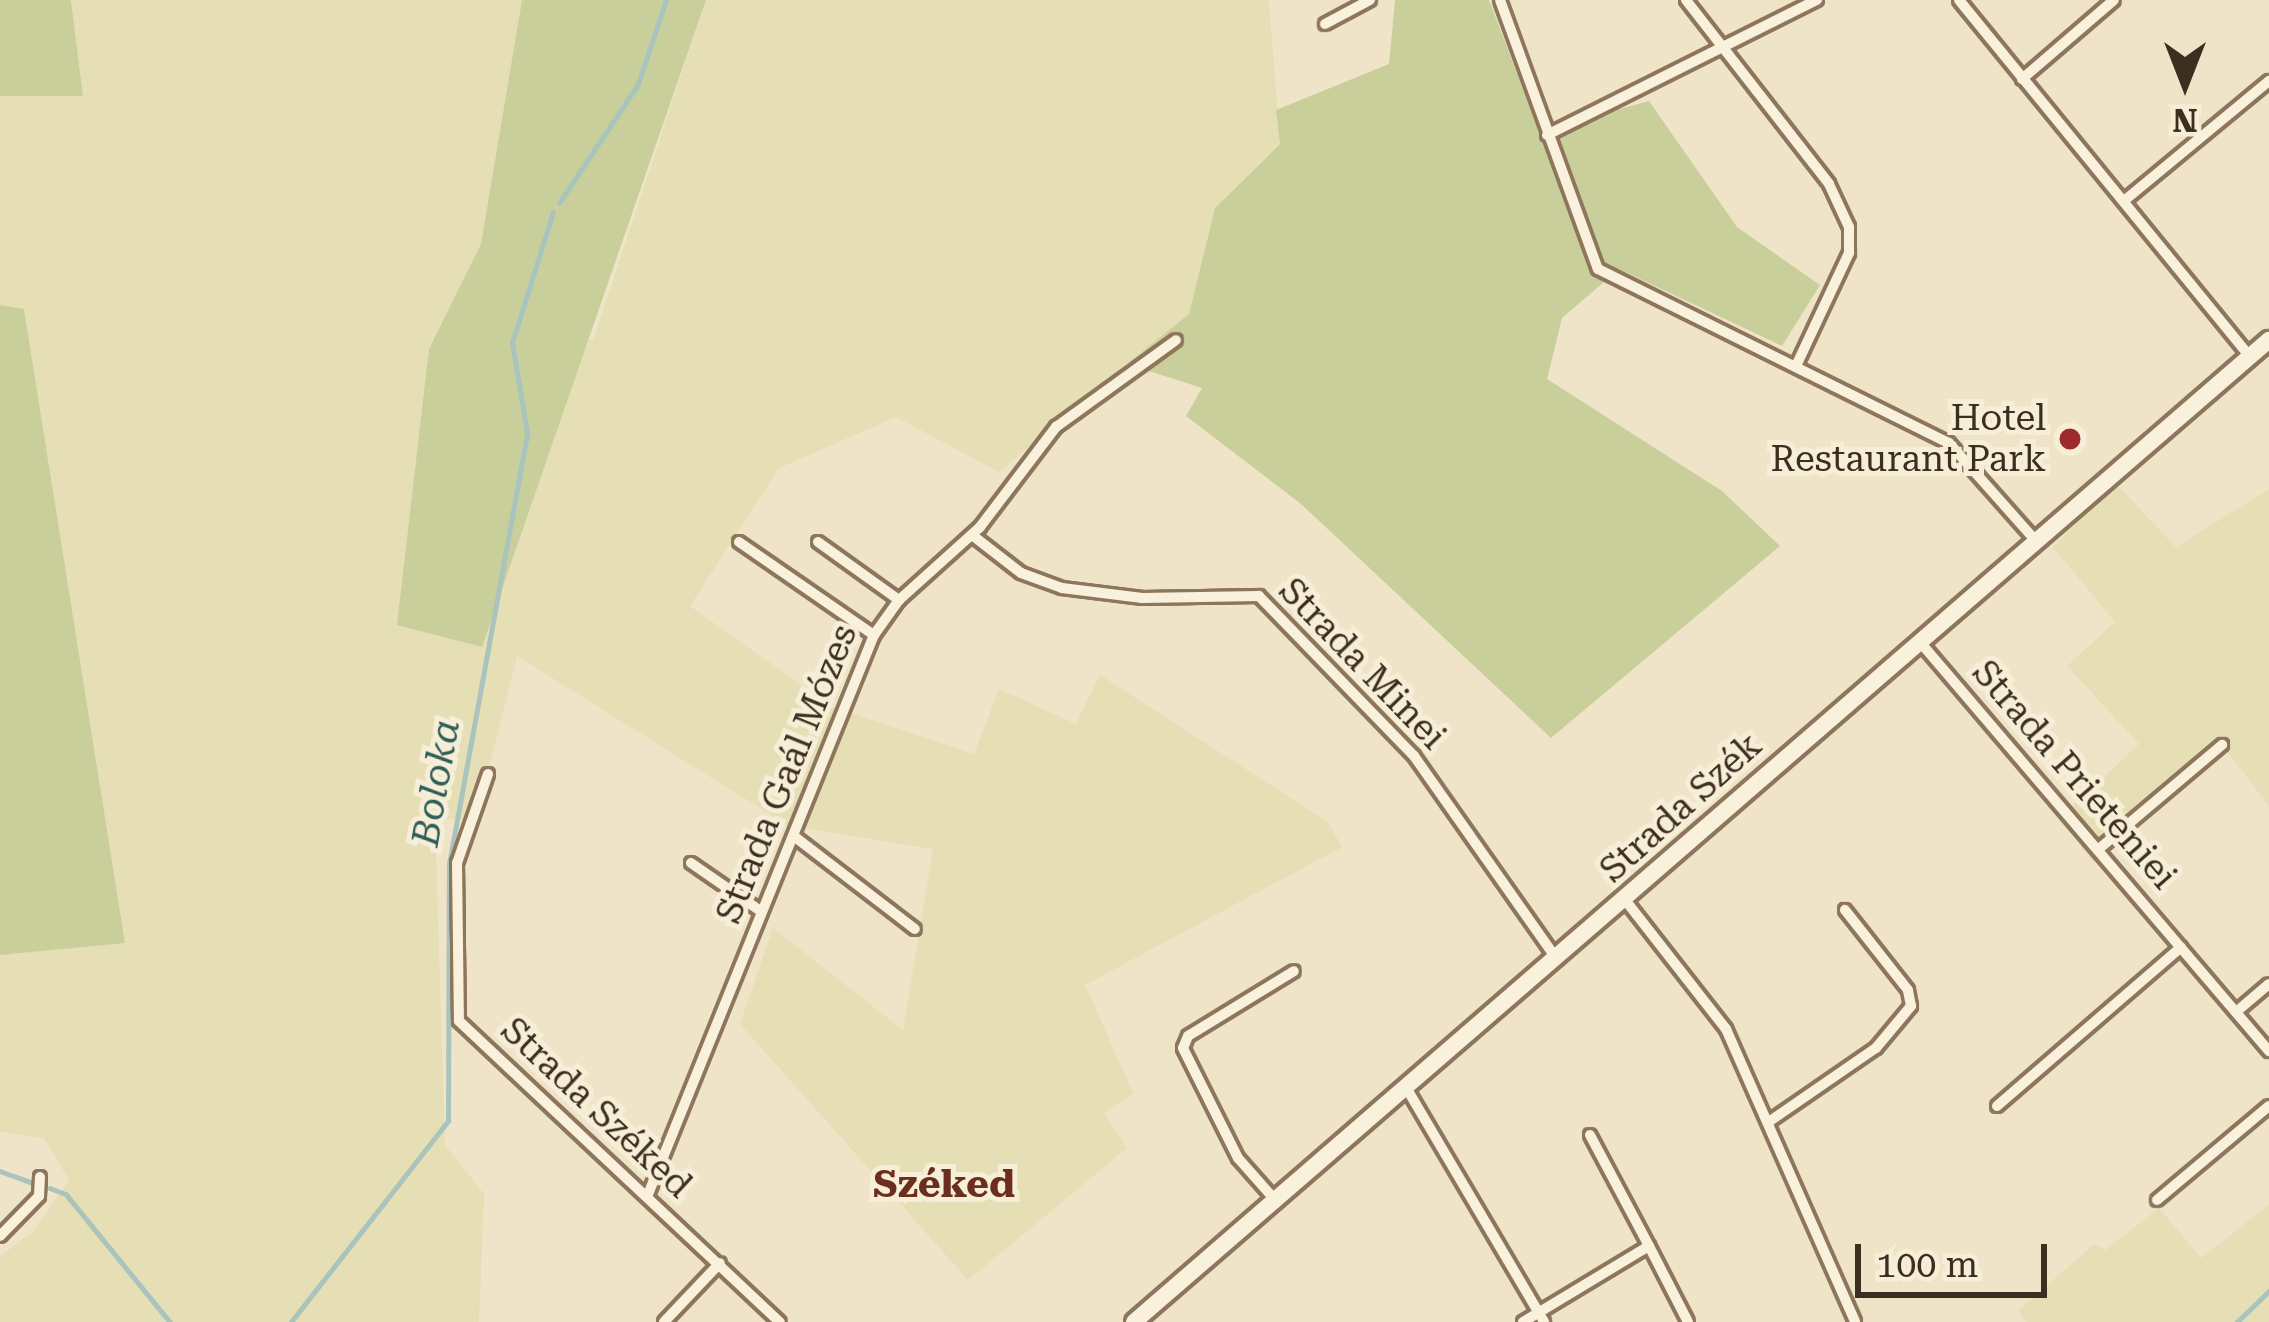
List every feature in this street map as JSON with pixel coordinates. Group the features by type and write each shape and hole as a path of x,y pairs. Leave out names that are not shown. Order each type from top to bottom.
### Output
{"street":[{"path":"1324,24 1370,0"},
{"path":"1499,0 1598,269 1949,442 2035,540"},
{"path":"1687,0 1829,184 1849,226 1849,253 1796,366"},
{"path":"1546,135 1817,0"},
{"path":"1959,0 2249,356"},
{"path":"2022,79 2114,0"},
{"path":"2125,200 2269,81"},
{"name":"Strada Gaál Mózes","path":"647,1197 874,635 899,600 972,536 1056,427 1176,340"},
{"name":"Strada Szék","path":"1134,1322 1558,960 2269,340"},
{"name":"Strada Minei","path":"972,536 1021,573 1062,588 1142,598 1259,596 1414,756 1558,960"},
{"path":"740,542 874,635"},
{"path":"818,542 899,600"},
{"name":"Strada Prieteniei","path":"1920,642 2269,1051"},
{"path":"2100,848 2222,745"},
{"name":"Strada Széked","path":"488,774 457,863 459,1022 780,1322"},
{"path":"795,837 915,928"},
{"path":"691,863 762,912"},
{"path":"1626,901 1726,1030 1855,1322"},
{"path":"1770,1121 1876,1048 1911,1006 1908,990 1844,910"},
{"path":"1997,1106 2180,947"},
{"path":"1276,1201 1238,1158 1183,1048 1188,1036 1294,971"},
{"path":"2236,1012 2269,984"},
{"path":"1407,1089 1544,1322"},
{"path":"2157,1200 2269,1106"},
{"path":"1590,1136 1688,1322"},
{"path":"0,1236 39,1196 40,1178"},
{"path":"1523,1322 1537,1309 1648,1246"},
{"path":"664,1322 720,1263"}],"shaded area":[{"path":"71,0 522,0 481,244 429,349 593,340 706,0 1269,0 1280,143 1215,208 1189,314 999,472 896,417 779,468 690,606 832,707 974,754 999,689 1076,724 1100,675 1328,822 1342,847 1085,985 1133,1093 1104,1114 1127,1148 968,1280 740,1024 773,928 903,1030 933,849 787,825 517,656 476,819 435,819 445,1145 484,1194 479,1322 0,1322 0,1256 33,1232 69,1180 44,1138 0,1132 0,955 125,942 24,310 0,305 0,96 83,96"},
{"path":"2116,484 2176,547 2269,489 2269,806 2226,750 2094,863 2059,819 2139,744 2067,666 2115,622 2053,547"},
{"path":"2269,1205 2269,1322 2027,1322 2018,1311 2094,1244 2105,1250 2159,1208 2201,1258"}],"green space":[{"path":"0,0 71,0 83,96 0,96"},
{"path":"522,0 706,0 482,647 397,625 429,349 481,244"},
{"path":"1395,0 1489,0 1539,131 1649,101 1737,227 1820,285 1782,346 1619,269 1562,318 1547,379 1722,491 1780,546 1551,738 1301,504 1186,416 1202,388 1127,364 1189,314 1215,208 1280,144 1276,110 1389,64"},
{"path":"0,305 24,309 125,943 0,955"}],"waterway":[{"name":"Boloka","path":"559,203 638,84 666,0"},
{"name":"Boloka","path":"291,1322 448,1121 449,864 527,433 512,343 553,212"},
{"path":"0,1171 30,1182"},
{"path":"50,1188 66,1194 170,1322"},
{"path":"2237,1322 2269,1291"}],"place":[{"name":"Hotel Restaurant Park","path":"2070,439"}],"district":[{"name":"Széked","path":"944,1184"}]}
